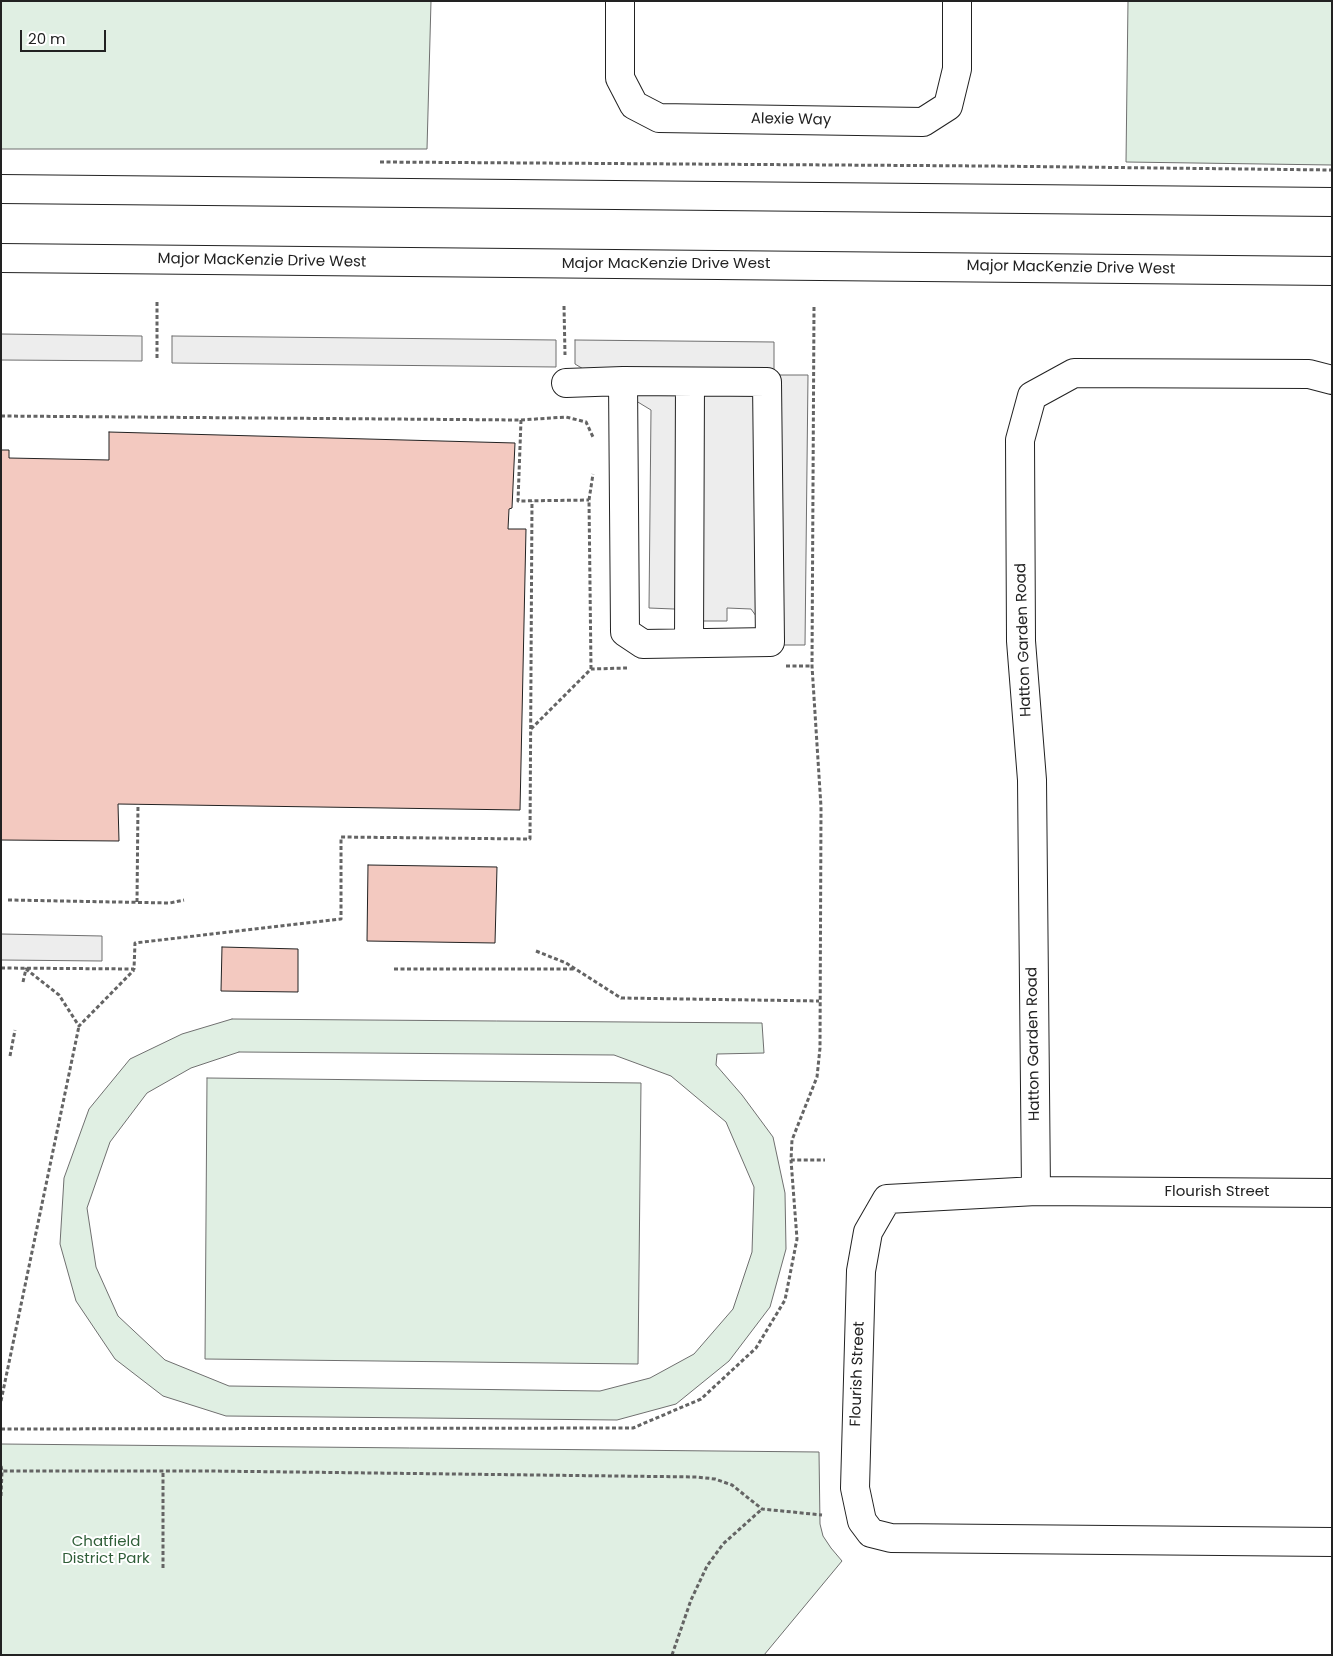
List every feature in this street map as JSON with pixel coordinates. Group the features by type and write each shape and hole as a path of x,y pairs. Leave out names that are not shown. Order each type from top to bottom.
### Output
{"street":[{"name":"Alexie Way","path":"620,1 620,78 634,105 658,118 923,122 948,106 957,69 957,1"},
{"path":"1,189 1332,202"},
{"name":"Major MacKenzie Drive West","path":"1,258 1332,271"},
{"path":"565,372 623,382 768,382 770,642 643,644 625,632 623,382"},
{"name":"Hatton Garden Road","path":"1036,1191 1032,780 1021,622 1020,440 1032,396 1074,373 1309,374 1332,380"},
{"path":"689,643 690,382"},
{"name":"Flourish Street","path":"1332,1193 1036,1191 887,1199 868,1232 861,1270 855,1488 862,1521 871,1533 890,1538 1332,1542"}],"path":[{"path":"376,162 1332,170"},
{"path":"156,358 157,302"},
{"path":"564,306 565,372"},
{"path":"1,1429 633,1428 700,1399 756,1348 784,1300 797,1239 791,1160 792,1140 817,1076 820,1048 821,807 812,666 814,307"},
{"path":"1,416 521,420 566,417 586,422 598,445"},
{"path":"521,420 518,501 589,500"},
{"path":"531,730 591,668 589,500 593,472"},
{"path":"1,1401 79,1026 134,969 135,943 341,919 341,837 530,838 532,501"},
{"path":"783,666 812,666"},
{"path":"591,668 629,668"},
{"path":"137,902 138,804"},
{"path":"8,900 137,902 184,900"},
{"path":"536,951 566,963 621,998 819,1001"},
{"path":"1,968 26,970 134,969"},
{"path":"394,969 576,969"},
{"path":"23,982 26,970"},
{"path":"26,970 59,995 79,1026"},
{"path":"10,1056 16,1030"},
{"path":"791,1160 825,1160"},
{"path":"1,1496 2,1469 697,1477 715,1479 732,1485 762,1509 822,1515"},
{"path":"163,1471 163,1568"},
{"path":"672,1655 691,1600 708,1566 723,1544 762,1509"}],"green space":[{"path":"1,1 431,1 427,149 1,149"},
{"path":"1128,1 1332,1 1332,165 1126,162"},
{"path":"232,1019 762,1023 764,1053 717,1054 716,1065 742,1095 773,1137 785,1193 786,1249 770,1307 729,1361 676,1404 617,1420 226,1416 163,1396 115,1359 76,1301 60,1244 64,1178 89,1109 130,1059 182,1034","holes":["239,1052 614,1055 671,1076 726,1122 754,1187 752,1252 733,1309 694,1354 650,1378 600,1391 229,1386 165,1360 118,1316 96,1267 87,1208 110,1142 147,1093 191,1068"]},
{"path":"207,1078 641,1083 638,1364 205,1359"},
{"name":"Chatfield District Park","path":"1,1444 819,1452 820,1524 823,1536 842,1561 764,1655 1,1655"}],"shaded area":[{"path":"1,334 142,336 142,361 1,360"},
{"path":"172,336 556,340 556,367 172,363"},
{"path":"575,340 774,342 774,375 808,375 805,645 777,645 751,609 727,608 727,621 703,621 674,609 649,608 651,410 575,364"},
{"path":"1,934 102,936 102,961 1,960"}],"building":[{"path":"109,432 515,443 512,508 509,509 508,529 526,529 520,810 118,804 119,841 1,840 1,450 9,450 9,458 109,460"},
{"path":"368,865 497,867 495,943 367,941"},
{"path":"222,947 298,949 298,992 221,991"}]}
